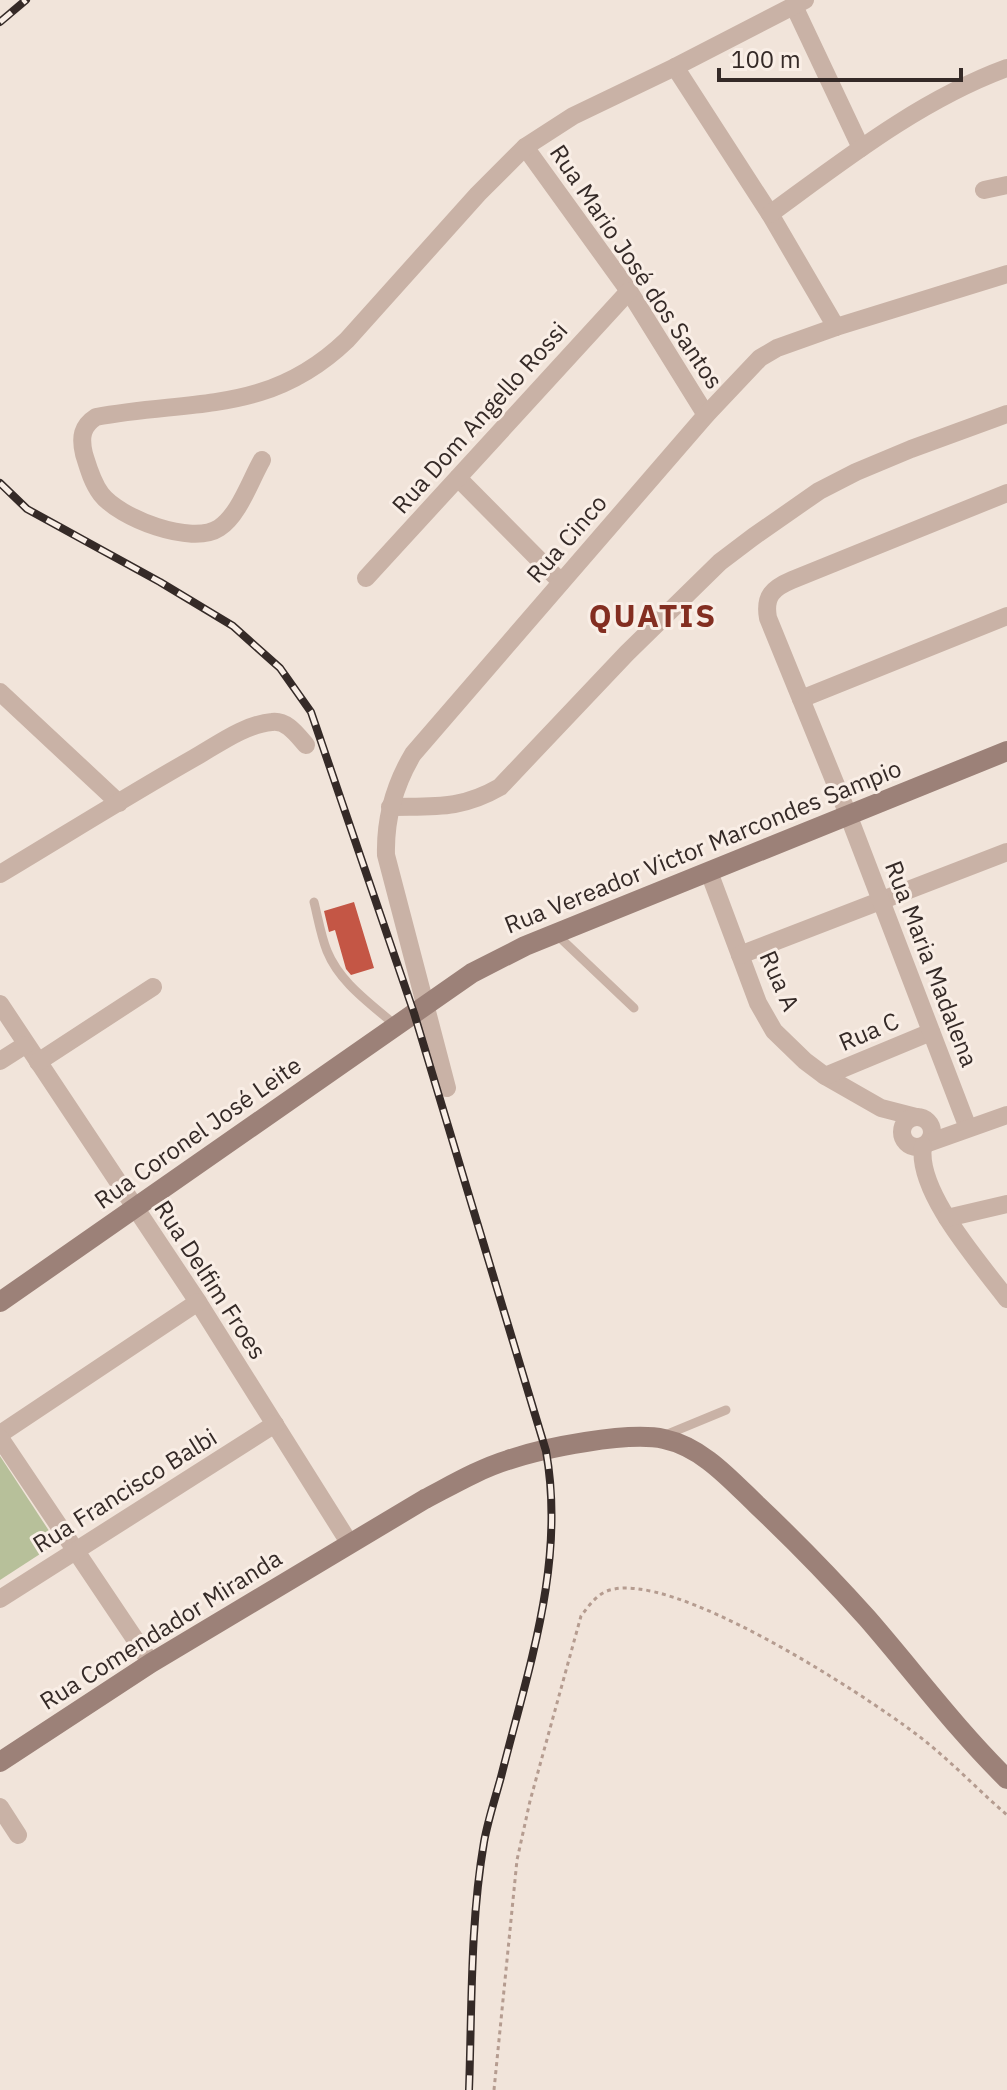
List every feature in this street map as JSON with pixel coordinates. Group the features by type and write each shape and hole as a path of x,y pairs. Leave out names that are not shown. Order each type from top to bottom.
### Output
{"street":[{"path":"262,460 221,527 205,534 182,533 142,521 118,509 101,494 89,473 82,445 83,431 87,423 96,417 245,398 281,386 327,360 525,147 573,116 799,3 861,148"},
{"path":"675,67 770,214 836,327"},
{"path":"770,214 861,148 955,92 1007,68"},
{"name":"Rua Mario José dos Santos","path":"525,147 629,291 706,415"},
{"path":"984,190 1007,185"},
{"name":"Rua Cinco","path":"447,1088 389,874 385,834 390,807 396,786 413,754 706,415 769,352 836,327 1007,274"},
{"name":"Rua Dom Angello Rossi","path":"366,578 629,291"},
{"path":"390,807 466,804 500,787 627,653 720,562 753,537 819,491 856,472 1007,414"},
{"path":"458,478 561,582"},
{"name":"Rua Maria Madalena","path":"965,1129 849,817 768,618 767,599 771,592 792,580 1007,493"},
{"path":"801,699 1007,616"},
{"path":"0,692 119,803"},
{"path":"0,874 220,743 270,722 280,722 306,745"},
{"name":"Rua Vereador Victor Marcondes Sampio","path":"425,1005 472,973 556,934 1007,751"},
{"path":"740,955 1007,852"},
{"name":"Rua A","path":"709,872 758,1003 774,1031 825,1076 881,1108"},
{"path":"38,1062 153,987"},
{"name":"Rua Delfim Froes","path":"0,1004 198,1302 350,1544"},
{"name":"Rua Coronel José Leite","path":"0,1302 425,1005"},
{"name":"Rua C","path":"825,1076 931,1032"},
{"path":"0,1061 25,1045"},
{"path":"881,1108 965,1129"},
{"path":"881,1108 917,1147"},
{"path":"917,1147 1007,1115"},
{"path":"921,1118 906,1121 934,1197 1007,1299"},
{"path":"917,1147 932,1134 921,1118"},
{"path":"947,1218 1007,1204"},
{"path":"151,1663 0,1436 198,1302"},
{"name":"Rua Francisco Balbi","path":"0,1599 275,1424"},
{"path":"660,1438 700,1454 775,1522 866,1617 972,1743 1007,1779"},
{"name":"Rua Comendador Miranda","path":"0,1762 151,1663 452,1485 508,1460 609,1439 660,1438"},
{"path":"0,1807 18,1835"}],"lane":[{"path":"314,902 326,949 334,966 347,983 396,1026"},
{"path":"556,934 634,1008"},
{"path":"660,1438 726,1410"}],"path":[{"path":"494,2090 517,1860 530,1801 581,1616 593,1600 605,1592 622,1588 654,1591 692,1604 773,1643 854,1691 919,1736 1007,1815"}],"green space":[{"path":"0,1456 57,1543 0,1580"}],"building":[{"path":"354,902 374,968 351,975 346,969 335,930 329,932 324,911"}],"railway":[{"path":"0,22 26,0"},
{"path":"0,483 27,509 233,626 280,668 311,712 414,1013 546,1451 551,1493 548,1575 532,1656 484,1842 479,1873 469,2090"}],"district":[{"name":"QUATIS","path":"653,616"}]}
